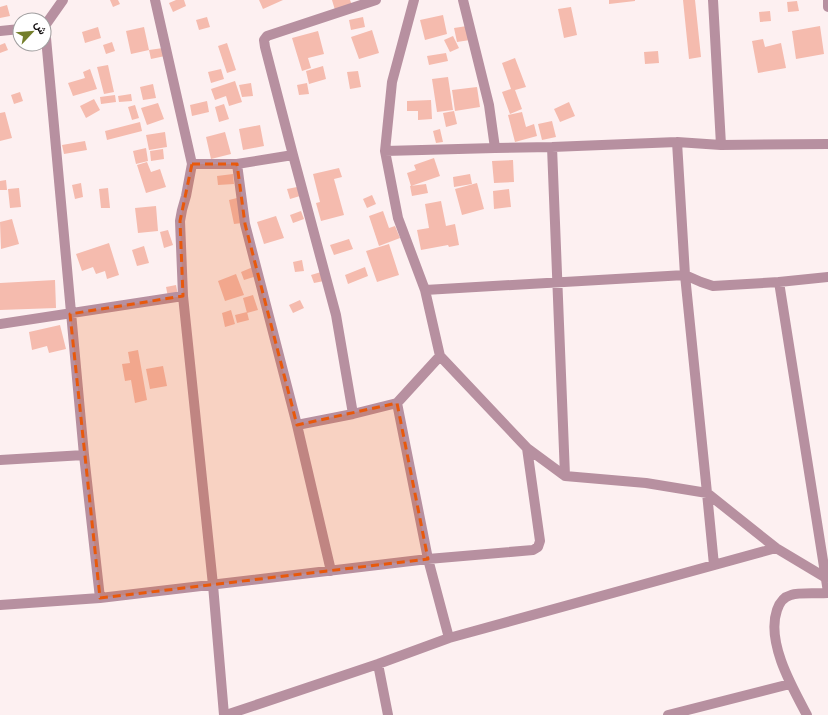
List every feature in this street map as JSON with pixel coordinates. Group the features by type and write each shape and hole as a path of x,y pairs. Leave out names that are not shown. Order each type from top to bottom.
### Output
{"street":[{"path":"52,16 64,0"},
{"path":"155,0 192,164 180,221 183,296 225,715 378,664 449,638 776,548"},
{"path":"353,414 336,316 264,40 267,36 376,0"},
{"path":"414,0 392,82 384,151 398,218 425,290 440,356 527,448 565,476 646,484 707,493 776,548 826,578"},
{"path":"463,0 489,105 495,148"},
{"path":"713,0 721,145"},
{"path":"828,0 828,7"},
{"path":"0,31 12,30"},
{"path":"46,52 70,314 100,598"},
{"path":"384,151 677,142 721,145 828,144"},
{"path":"677,142 685,275 714,565"},
{"path":"552,147 565,476"},
{"path":"192,164 237,164 293,155"},
{"path":"237,164 245,224 297,425 330,571"},
{"path":"425,290 685,275 713,286 828,277"},
{"path":"779,282 828,593 790,595 780,603 775,617 775,634 782,664 790,684 807,715"},
{"path":"0,324 183,296"},
{"path":"297,425 353,414 397,403 440,356"},
{"path":"397,403 428,559 449,638"},
{"path":"0,605 100,598 428,559 533,550 538,547 540,541 527,448"},
{"path":"0,460 84,455"},
{"path":"378,664 388,715"},
{"path":"668,715 705,710 790,684"}],"highlighted area":[{"path":"192,164 237,164 245,224 297,425 397,403 428,559 100,598 70,314 183,296 180,221"}],"building":[{"path":"110,0 118,0 120,4 113,7"},
{"path":"176,0 184,0 186,6 173,12 169,3"},
{"path":"259,0 283,0 263,9"},
{"path":"332,0 350,0 352,5 335,10"},
{"path":"609,0 635,0 635,1 609,4"},
{"path":"683,0 695,0 701,57 689,59"},
{"path":"797,1 799,11 788,12 787,2"},
{"path":"7,5 10,16 0,18 0,7"},
{"path":"571,7 577,35 564,38 558,9"},
{"path":"770,11 771,21 760,22 759,12"},
{"path":"443,15 447,34 425,40 420,20"},
{"path":"207,17 210,27 199,30 196,20"},
{"path":"363,17 365,27 351,30 349,20"},
{"path":"467,26 470,40 457,42 454,28"},
{"path":"820,26 824,54 796,59 792,31"},
{"path":"98,27 101,38 85,43 82,32"},
{"path":"144,27 149,50 131,54 126,31"},
{"path":"372,30 379,53 359,59 351,37"},
{"path":"318,31 324,54 308,58 311,68 302,71 292,38"},
{"path":"453,36 459,48 450,52 444,40"},
{"path":"763,39 765,47 781,43 786,68 758,73 752,41"},
{"path":"112,42 115,51 106,54 103,45"},
{"path":"5,43 8,50 0,53 0,45"},
{"path":"227,43 236,70 227,73 218,46"},
{"path":"163,48 165,56 151,59 149,50"},
{"path":"658,51 659,63 645,64 644,52"},
{"path":"446,53 448,61 429,65 427,56"},
{"path":"515,58 526,87 515,90 522,109 510,114 502,92 511,89 502,63"},
{"path":"108,65 114,92 104,94 97,67"},
{"path":"323,66 326,79 309,84 306,71"},
{"path":"90,69 97,89 73,96 68,83 85,78 83,72"},
{"path":"221,69 224,79 211,83 208,72"},
{"path":"358,71 361,87 350,89 347,72"},
{"path":"448,77 453,110 437,112 432,79"},
{"path":"235,81 242,102 229,106 226,96 215,100 211,89"},
{"path":"251,83 253,96 242,97 239,85"},
{"path":"307,83 309,94 299,95 297,85"},
{"path":"153,84 156,98 143,100 140,87"},
{"path":"477,87 480,107 455,111 452,90"},
{"path":"20,92 23,101 14,104 11,95"},
{"path":"131,94 132,101 119,102 118,96"},
{"path":"115,95 116,102 101,104 100,97"},
{"path":"94,99 100,110 86,118 80,106"},
{"path":"431,100 432,119 418,120 418,111 407,111 407,101"},
{"path":"207,101 209,112 192,116 190,105"},
{"path":"569,102 575,116 560,122 554,109"},
{"path":"158,103 164,119 147,125 141,108"},
{"path":"224,104 229,119 219,122 215,107"},
{"path":"135,105 139,118 132,120 128,107"},
{"path":"454,111 457,124 446,127 443,113"},
{"path":"5,112 12,138 0,141 0,113"},
{"path":"522,112 526,127 534,124 537,136 515,142 508,115"},
{"path":"552,121 556,137 542,140 538,124"},
{"path":"140,122 142,131 107,140 105,131"},
{"path":"260,125 264,146 243,150 239,129"},
{"path":"440,129 443,142 436,143 433,131"},
{"path":"165,132 167,147 149,150 146,135"},
{"path":"225,132 231,154 211,159 206,137"},
{"path":"85,141 87,150 64,154 62,145"},
{"path":"146,148 148,161 136,164 133,151"},
{"path":"163,149 164,159 151,161 150,151"},
{"path":"434,158 440,176 411,186 407,173 416,170 414,165"},
{"path":"513,160 514,182 494,183 492,161"},
{"path":"147,162 151,172 160,169 166,187 146,193 137,165"},
{"path":"339,168 342,177 334,179 344,215 321,221 316,203 320,202 313,174"},
{"path":"233,174 234,184 218,185 217,176"},
{"path":"470,174 472,184 454,187 453,177"},
{"path":"6,180 7,190 0,190 0,181"},
{"path":"81,183 83,197 75,199 72,185"},
{"path":"477,183 484,209 462,215 455,189"},
{"path":"426,184 428,193 412,196 410,186"},
{"path":"297,187 300,196 290,199 287,189"},
{"path":"19,188 21,207 10,208 8,189"},
{"path":"108,188 110,208 101,208 99,189"},
{"path":"509,189 511,207 494,209 493,191"},
{"path":"372,195 376,204 367,208 363,199"},
{"path":"237,198 242,223 234,224 229,200"},
{"path":"441,201 446,226 455,224 459,245 449,247 448,245 421,250 417,230 429,228 425,204"},
{"path":"156,206 158,231 138,233 135,208"},
{"path":"301,211 304,219 293,223 290,215"},
{"path":"383,211 389,228 395,226 400,238 379,246 369,216"},
{"path":"276,216 284,238 264,244 257,222"},
{"path":"12,219 19,244 1,249 0,222"},
{"path":"168,230 173,245 164,248 160,232"},
{"path":"349,239 353,249 334,255 330,245"},
{"path":"109,243 119,275 107,279 105,271 96,274 93,267 82,271 76,254"},
{"path":"389,244 399,275 377,282 366,251"},
{"path":"144,246 149,263 137,266 132,250"},
{"path":"302,260 304,271 295,272 293,262"},
{"path":"253,267 257,276 244,280 241,272"},
{"path":"365,267 368,276 348,284 345,275"},
{"path":"321,272 324,281 314,283 311,275"},
{"path":"236,274 244,295 225,301 218,281"},
{"path":"55,280 56,308 0,310 0,283"},
{"path":"176,285 178,295 168,297 166,287"},
{"path":"253,295 258,310 247,313 243,298"},
{"path":"300,300 304,308 293,313 289,305"},
{"path":"231,310 235,324 225,327 222,313"},
{"path":"247,312 249,320 237,323 235,315"},
{"path":"60,325 66,349 49,353 47,346 32,350 29,332"},
{"path":"138,350 147,400 135,403 131,380 125,381 122,364 130,363 128,352"},
{"path":"163,366 167,386 150,389 146,369"}]}
